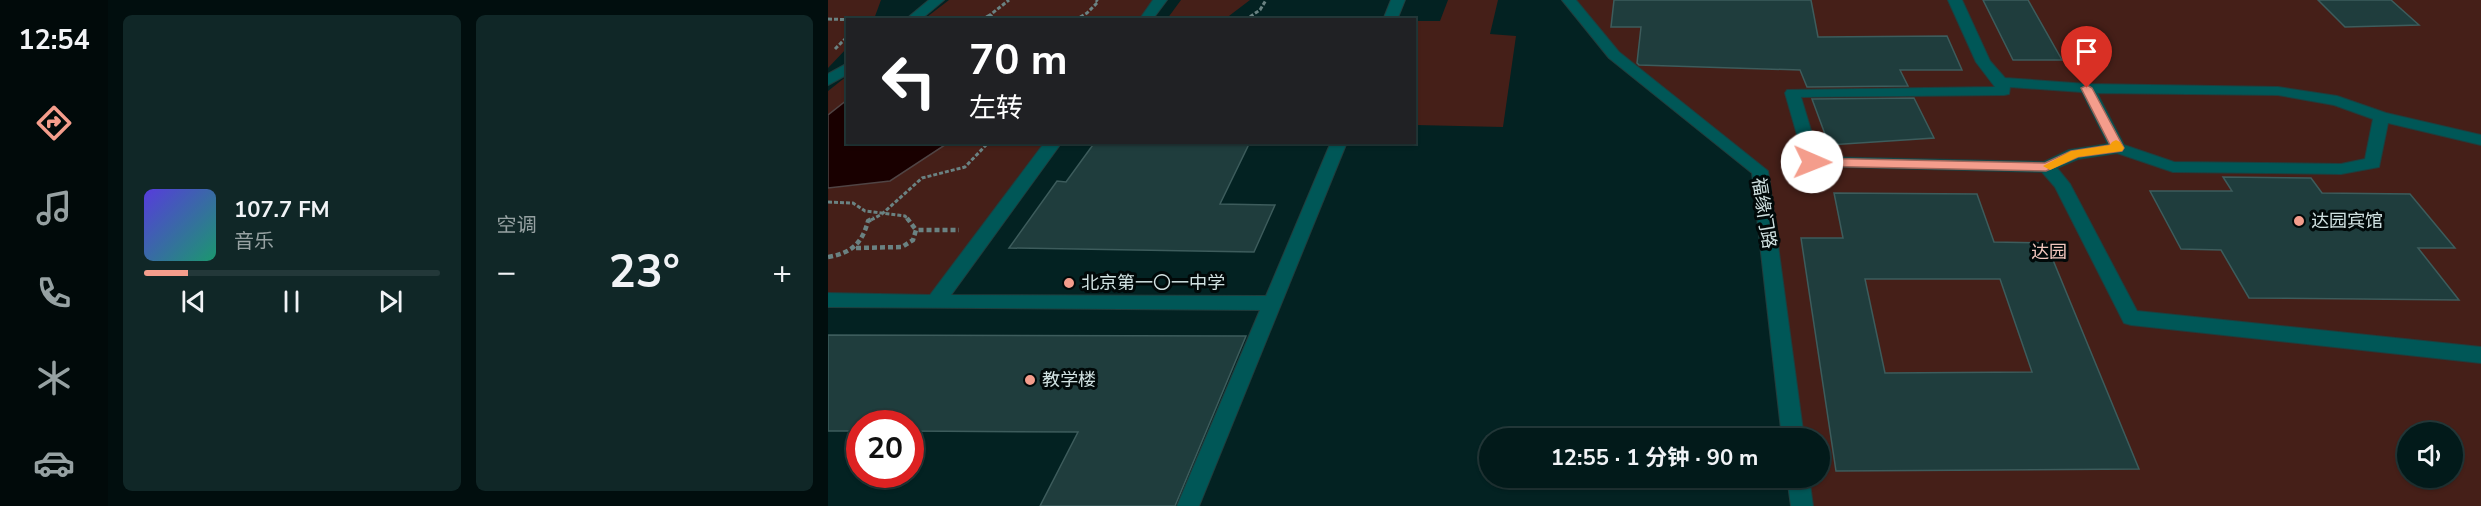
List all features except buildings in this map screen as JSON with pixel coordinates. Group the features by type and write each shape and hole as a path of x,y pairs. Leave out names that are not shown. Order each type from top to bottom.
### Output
{"street":[{"path":"914,18 937,0"},
{"path":"1146,18 1160,0"},
{"path":"1391,18 1398,0"},
{"name":"福缘门路","path":"1569,0 1614,55 1760,171 1792,428"},
{"path":"1955,0 1983,62 2001,82 2004,91 1792,93 1812,162 2046,167 2075,154 2118,148 2173,167 2341,169 2373,163 2378,128 2382,117"},
{"path":"828,81 846,68"},
{"path":"2001,82 2087,88 2278,91 2337,101 2382,117 2481,140"},
{"path":"2087,88 2118,148"},
{"path":"935,302 1053,144"},
{"path":"1188,506 1338,144"},
{"path":"2046,167 2062,184 2131,318 2481,355"},
{"path":"828,300 1272,303"},
{"path":"1800,488 1802,506"}],"path":[{"path":"1000,0 1007,0"},
{"path":"985,18 1007,0"},
{"path":"1078,18 1087,13 1098,2 1096,0"},
{"path":"1248,18 1260,10 1266,0"},
{"path":"990,15 994,18"},
{"path":"828,19 846,20"},
{"path":"828,56 846,38"},
{"path":"856,248 864,237 868,221 882,214 922,178 965,167 987,144"},
{"path":"828,202 853,202 866,211 905,216 916,230"},
{"path":"916,230 989,230"},
{"path":"828,257 856,248 902,247 913,240 916,230"}],"green space":[{"path":"828,0 881,0 874,18 846,18 846,49 828,68"},
{"path":"949,0 1160,0 1146,18 926,18"},
{"path":"1181,0 1250,0 1226,18 1168,18"},
{"path":"1448,0 1498,0 1490,34 1516,36 1503,127 1416,125 1416,21 1440,21"},
{"name":"达园","path":"1569,0 2481,0 2481,506 1806,506 1804,488 1830,488 1830,428 1796,428 1760,171 1614,55"},
{"path":"846,77 846,144 1053,144 935,302 828,300 828,91"}],"shaded area":[{"path":"846,101 846,144 946,144 890,181 828,188 828,115"}],"slow traffic":[{"path":"2050,166 2075,154 2118,148 2116,144"}],"place":[{"name":"达园宾馆","path":"2299,221"},
{"name":"北京第一〇一中学","path":"1069,283"},
{"name":"教学楼","path":"1030,380"}],"route":[{"path":"1812,162 2046,167 2075,154 2118,148 2087,88"}]}
